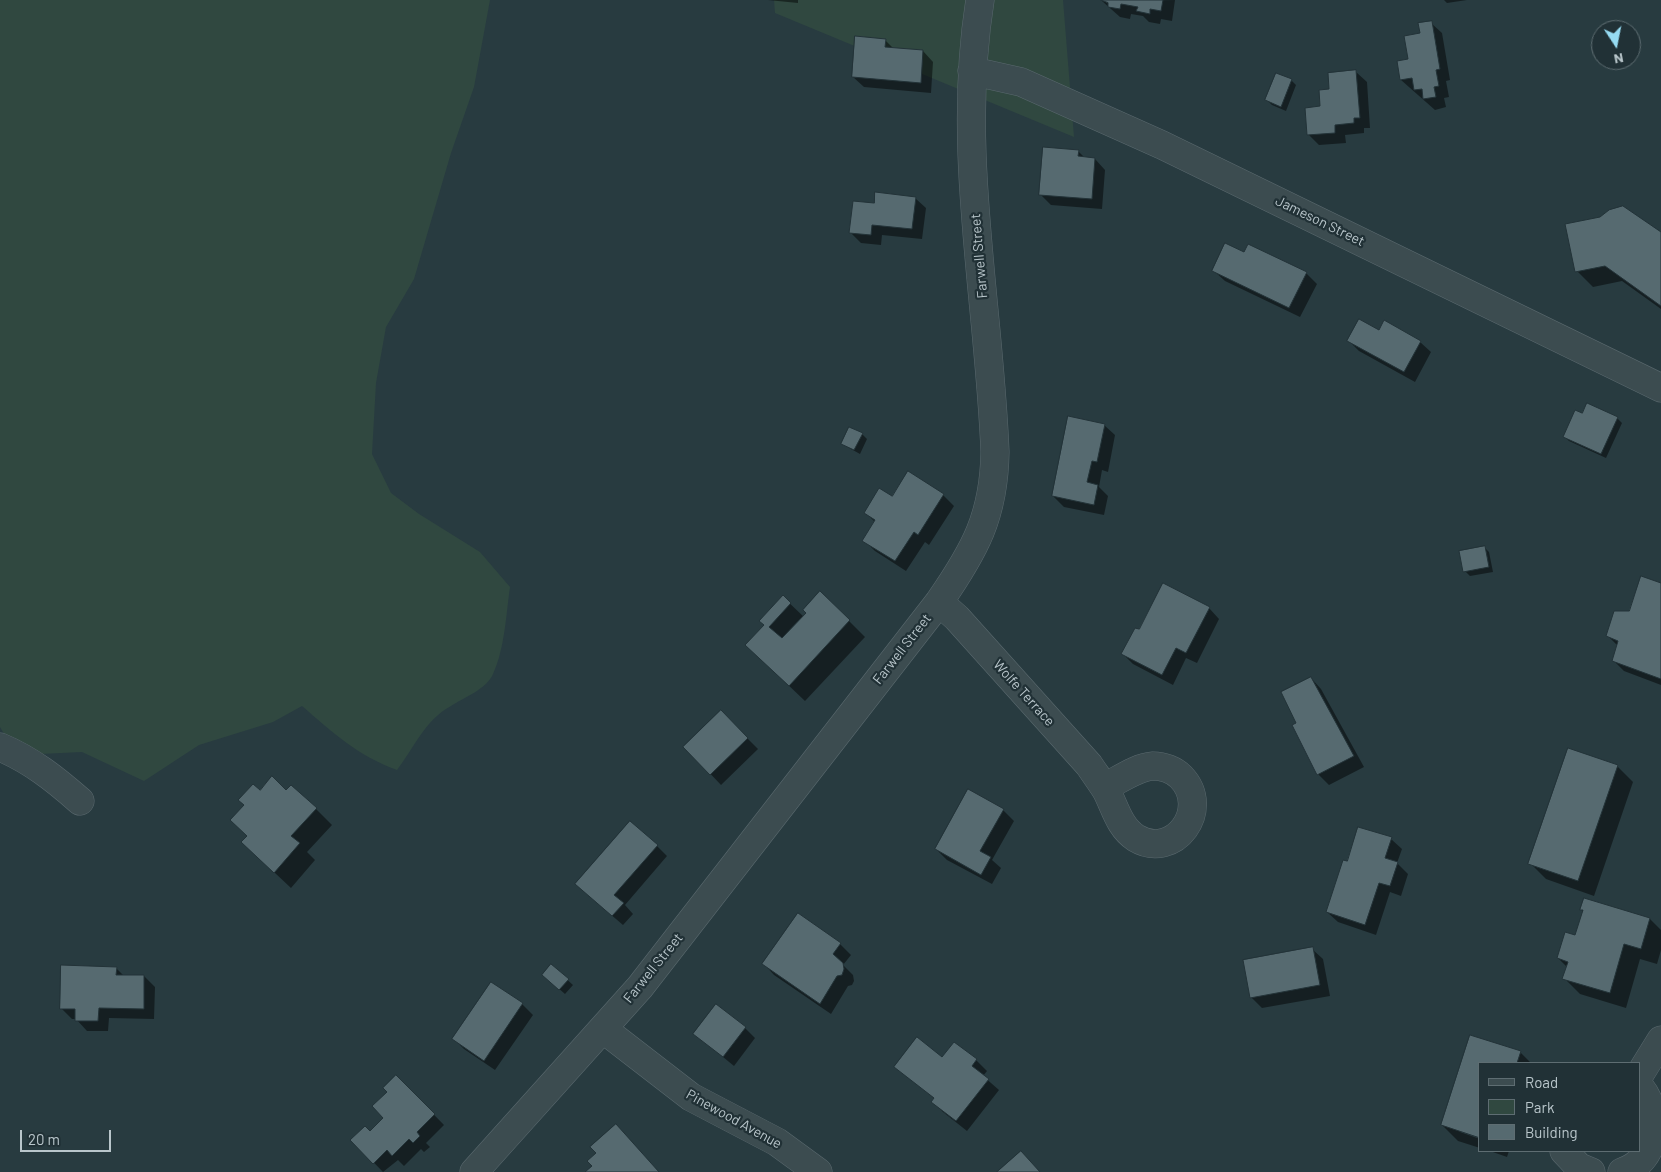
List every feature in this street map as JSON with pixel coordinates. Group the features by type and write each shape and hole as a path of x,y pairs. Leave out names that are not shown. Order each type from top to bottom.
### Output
{"street":[{"name":"Farwell Street","path":"474,1172 603,1029 681,934 939,602 976,545 987,515 994,484 994,418 973,182 972,71 980,0"},
{"name":"Jameson Street","path":"972,71 1021,82 1162,144 1661,388"},
{"name":"Wolfe Terrace","path":"939,602 957,618 1089,766 1105,788 1119,820 1126,830 1137,839 1150,843 1164,842 1177,836 1187,826 1193,811 1192,797 1187,783 1177,773 1165,768 1153,766 1141,769 1105,788"},
{"path":"0,747 24,757 52,776 80,801"},
{"name":"Pinewood Avenue","path":"603,1029 691,1097 776,1142 818,1172"},
{"path":"1641,1072 1661,1040"},
{"path":"1622,1172 1630,1169 1644,1158 1654,1144 1657,1127 1655,1110 1647,1094 1641,1088"},
{"path":"1565,1152 1579,1167 1591,1172"}],"green space":[{"path":"0,0 490,0 474,87 451,153 414,279 386,327 376,383 372,454 391,493 419,514 480,552 510,587 503,642 497,664 490,679 480,689 434,719 397,770 370,758 358,750 335,734 302,706 273,722 199,745 144,781 82,752 40,754 4,734 0,727"},
{"path":"774,0 1063,0 1074,137 775,13"}],"building":[{"path":"1101,0 1163,0 1161,11 1150,9 1150,14 1136,11 1138,7 1121,4 1120,9 1108,7 1108,3"},
{"path":"1432,21 1440,69 1436,70 1439,86 1434,87 1436,97 1423,99 1422,89 1414,90 1412,78 1400,80 1397,61 1408,59 1404,36 1420,33 1418,23"},
{"path":"855,36 886,39 885,47 923,50 921,83 852,77"},
{"path":"1356,70 1360,118 1354,118 1354,123 1335,125 1335,133 1307,135 1305,108 1320,106 1319,90 1329,89 1328,73"},
{"path":"1276,73 1292,79 1281,107 1265,100"},
{"path":"1043,147 1079,150 1078,156 1095,158 1092,199 1039,195"},
{"path":"875,192 916,197 912,229 872,225 871,235 849,233 853,201 874,203"},
{"path":"1623,206 1661,232 1661,306 1605,266 1575,272 1565,224 1600,217 1609,210"},
{"path":"1225,243 1244,252 1248,244 1307,272 1289,308 1212,271"},
{"path":"1359,319 1379,330 1384,320 1421,341 1404,372 1347,341"},
{"path":"1587,403 1618,417 1601,454 1563,437 1575,410 1582,413"},
{"path":"1068,416 1105,424 1097,462 1092,461 1087,482 1098,485 1094,505 1052,496"},
{"path":"849,427 863,433 854,450 841,444"},
{"path":"908,471 944,494 918,535 914,532 895,561 862,541 875,520 864,513 879,488 892,496"},
{"path":"1485,546 1489,567 1463,572 1459,551"},
{"path":"1641,576 1661,583 1661,679 1612,661 1618,641 1606,636 1614,611 1629,611"},
{"path":"1163,583 1210,607 1186,653 1176,648 1162,675 1121,654 1135,628 1139,629"},
{"path":"820,591 850,620 789,686 745,645 764,625 759,621 783,595 791,603 769,627 782,638 806,613 803,610"},
{"path":"1311,677 1354,756 1317,775 1292,725 1296,723 1281,692"},
{"path":"721,710 748,738 710,775 683,747"},
{"path":"1568,748 1618,765 1578,881 1528,864"},
{"path":"272,776 286,790 291,785 317,808 291,836 300,843 274,873 241,842 247,836 230,820 244,805 238,800 253,784 260,790"},
{"path":"968,789 1004,809 980,851 991,857 981,875 935,849"},
{"path":"630,821 658,845 614,895 624,903 612,916 575,884"},
{"path":"1358,827 1392,837 1385,858 1398,862 1390,886 1379,883 1365,925 1326,912 1343,860 1347,861"},
{"path":"1584,898 1650,918 1641,949 1624,944 1610,993 1562,979 1568,962 1557,958 1565,932 1575,935 1583,910 1580,910"},
{"path":"798,913 841,943 833,954 843,963 842,975 837,976 820,1004 762,964"},
{"path":"1313,947 1320,985 1250,998 1243,960"},
{"path":"551,964 569,979 559,990 542,975"},
{"path":"61,965 117,967 116,975 144,975 144,1009 99,1008 98,1021 75,1021 75,1009 60,1009"},
{"path":"491,982 523,1003 484,1061 452,1039"},
{"path":"716,1004 746,1027 723,1057 693,1034"},
{"path":"1470,1035 1521,1051 1517,1062 1478,1062 1478,1137 1441,1125"},
{"path":"917,1037 942,1057 954,1042 977,1059 972,1066 989,1079 956,1121 931,1102 934,1098 894,1067"},
{"path":"396,1075 435,1114 417,1132 420,1136 413,1143 409,1139 392,1156 387,1150 373,1164 350,1140 365,1126 370,1131 383,1118 372,1106 387,1092 383,1088"},
{"path":"616,1124 659,1172 585,1172 592,1166 587,1161 596,1153 590,1147"},
{"path":"1021,1151 1040,1172 997,1172"}]}
